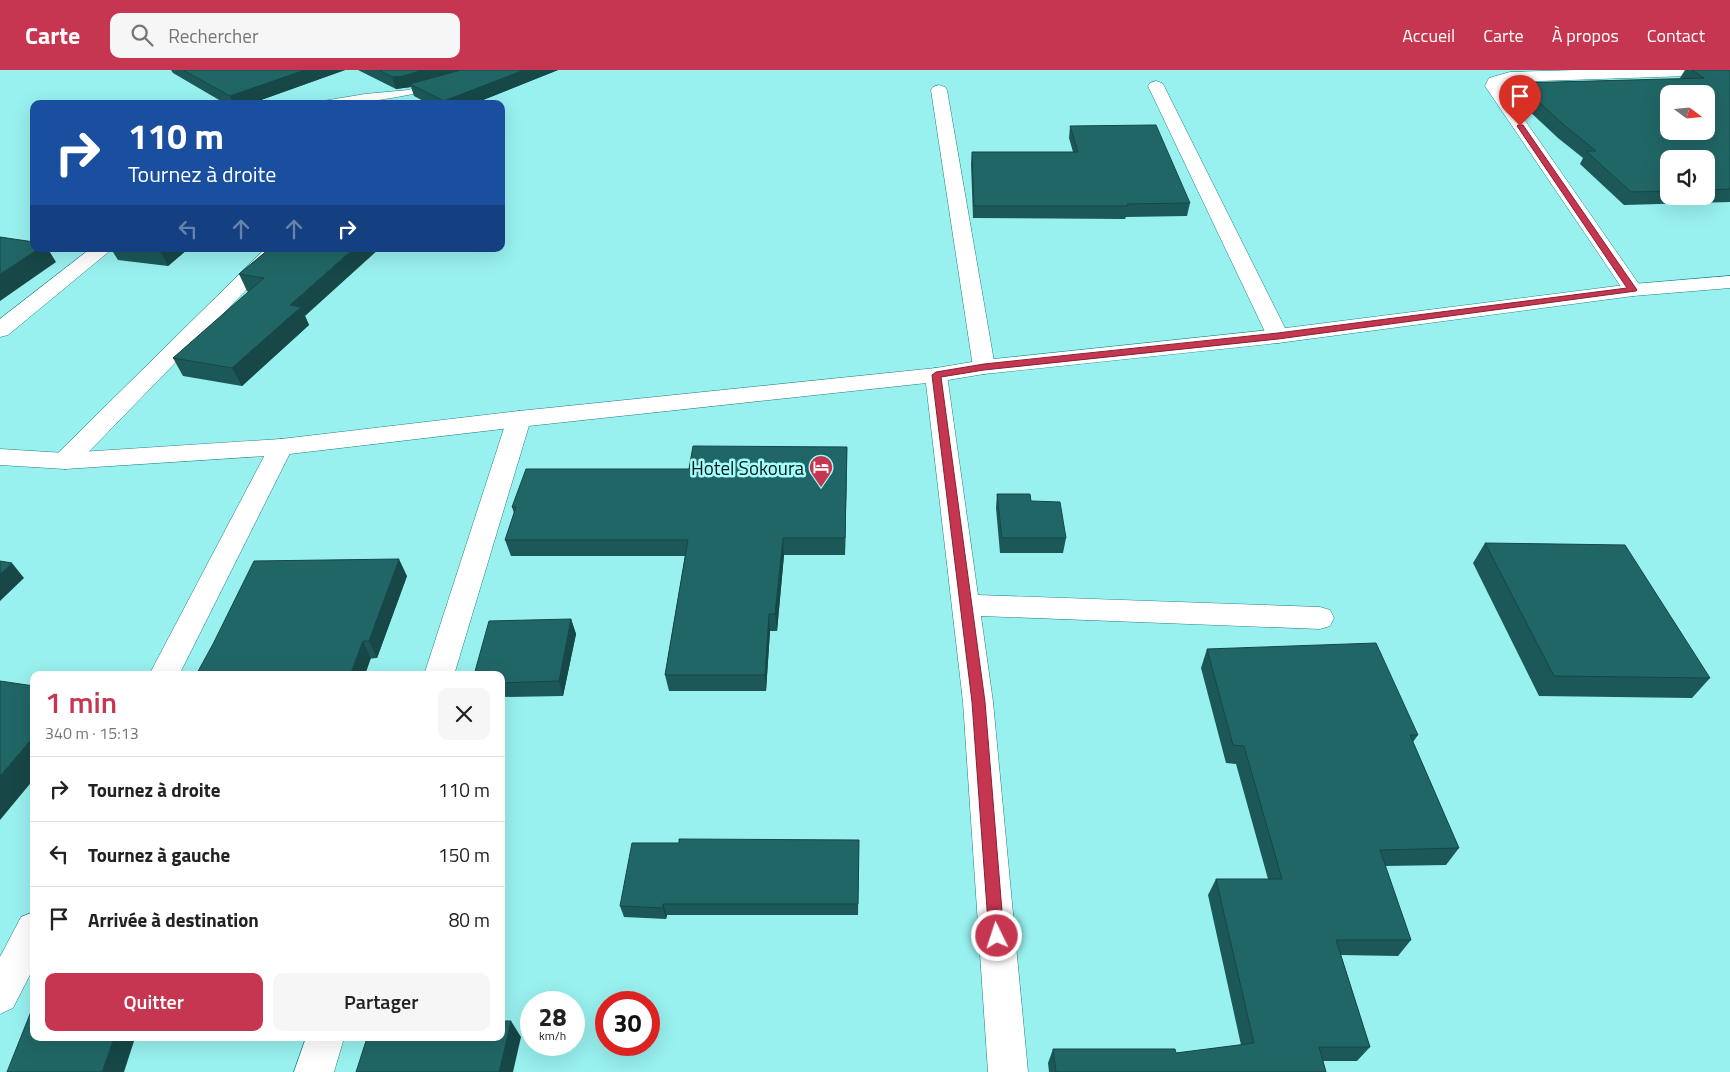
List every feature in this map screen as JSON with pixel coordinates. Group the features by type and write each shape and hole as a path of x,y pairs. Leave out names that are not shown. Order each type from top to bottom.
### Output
{"street":[{"path":"1633,290 1493,86 1495,81 1510,77 1718,70"},
{"path":"1156,86 1278,336"},
{"path":"938,90 984,367"},
{"path":"0,330 98,252"},
{"path":"65,461 273,252"},
{"path":"0,457 65,461 281,447 519,419 936,375 984,367 1278,336 1633,290 1730,282"},
{"path":"936,375 978,702 1008,1072"},
{"path":"440,671 519,419"},
{"path":"166,671 281,447"},
{"path":"965,605 1320,618"},
{"path":"0,995 30,937"},
{"path":"314,1072 324,1041"}],"lane":[{"path":"346,100 408,93 452,82"}],"building":[{"path":"183,70 305,70 230,96"},
{"path":"379,70 423,70 392,77"},
{"path":"461,70 524,70 447,100 442,100 410,84"},
{"path":"1692,70 1730,70 1730,189 1715,190 1715,150 1660,150 1660,191 1631,192 1586,151 1596,151 1518,83 1704,78"},
{"path":"1156,125 1190,203 1127,204 1128,206 974,206 972,152 1078,152 1070,126"},
{"path":"0,237 30,241 30,252 33,252 0,274"},
{"path":"265,252 350,252 290,305 301,307 232,368 173,358 264,278 239,274"},
{"path":"693,446 847,447 845,538 783,538 775,614 769,614 765,675 665,675 688,540 505,540 516,507 512,507 526,469 689,469"},
{"path":"997,494 1030,494 1031,501 1060,502 1066,538 1002,538"},
{"path":"1485,543 1625,545 1710,678 1554,676"},
{"path":"399,559 369,641 363,641 352,671 198,671 254,561"},
{"path":"0,561 12,563 0,574"},
{"path":"571,619 559,681 505,683 505,671 475,671 489,621"},
{"path":"1376,643 1418,735 1410,735 1459,848 1380,850 1411,940 1336,940 1370,1047 1319,1047 1326,1072 1056,1072 1053,1049 1175,1049 1176,1053 1254,1043 1216,879 1282,879 1244,746 1233,745 1207,649"},
{"path":"0,681 30,685 30,741 0,776"},
{"path":"679,839 859,840 858,904 663,904 663,908 620,906 632,843 679,843"},
{"path":"30,1014 30,1041 113,1041 102,1072 7,1072"},
{"path":"505,1021 511,1021 499,1072 356,1072 366,1041 505,1041"}],"place":[{"name":"Hotel Sokoura","path":"821,488"}],"route":[{"path":"997,936 978,702 936,375 984,367 1278,336 1633,290 1520,126"}]}
